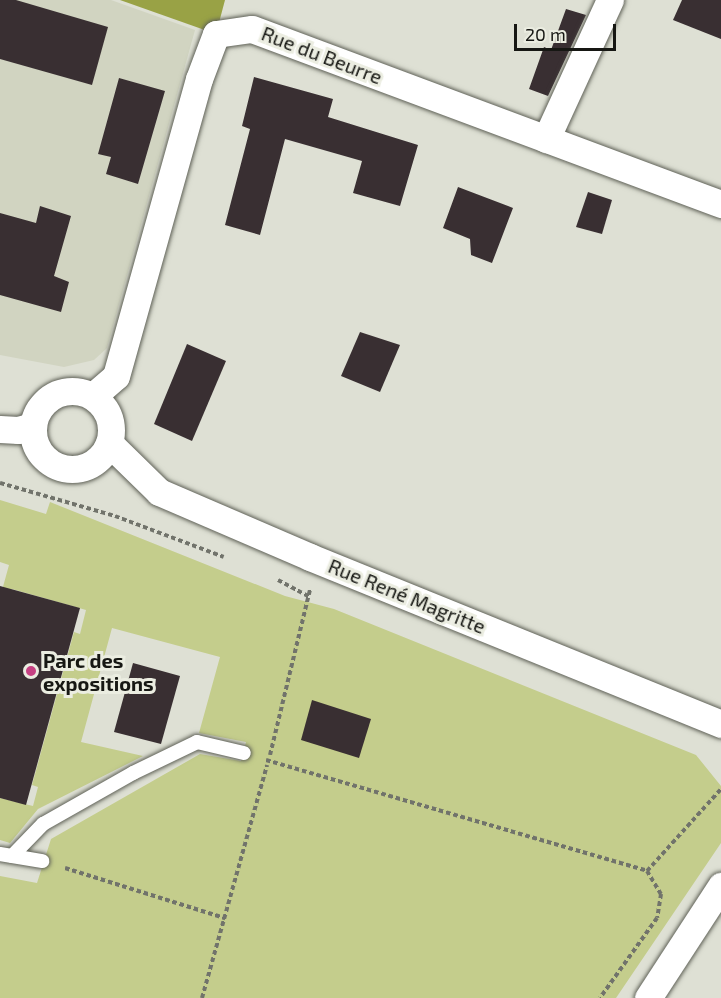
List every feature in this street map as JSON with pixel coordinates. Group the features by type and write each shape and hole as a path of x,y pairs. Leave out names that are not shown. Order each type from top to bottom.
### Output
{"street":[{"path":"546,140 610,0"},
{"name":"Rue du Beurre","path":"93,396 116,376 200,79 216,34 252,29 721,204"},
{"path":"73,391 93,396 109,416 112,429 104,454 94,463 82,468 64,468 46,460 38,451 32,426 36,414 54,394 73,391"},
{"path":"0,429 18,430 32,426"},
{"name":"Rue René Magritte","path":"109,443 159,492 721,724"},
{"path":"648,998 721,886"}],"lane":[{"path":"6,855 43,824 134,773 197,742 244,753"},
{"path":"6,855 42,861"}],"path":[{"path":"0,483 116,516 230,559"},
{"path":"202,998 268,760 310,597 310,556"},
{"path":"271,576 310,597"},
{"path":"244,753 647,871 661,894 657,918 600,998"},
{"path":"647,871 721,789"},
{"path":"42,861 225,918"}],"shaded area":[{"path":"0,0 111,0 195,30 107,348 94,360 64,367 0,355"}],"green space":[{"path":"120,0 225,0 216,34"},
{"path":"0,500 46,514 50,502 285,596 334,609 696,755 721,786 721,843 616,998 0,998 0,876 37,883 51,839 200,754 241,761 246,742 199,733 220,657 112,628 81,742 143,756 38,809 10,843 0,840 0,798 33,806 38,787 32,785 74,632 80,634 86,610 12,589 1,594 9,565 0,562"}],"building":[{"path":"0,0 16,0 108,27 92,85 0,59"},
{"path":"682,0 721,0 721,39 673,20"},
{"path":"566,9 586,15 548,96 529,89 544,47 551,50"},
{"path":"254,77 333,99 328,117 418,145 400,206 353,193 362,161 285,139 260,235 225,225 250,129 242,126"},
{"path":"119,78 165,91 138,184 106,174 111,157 98,154"},
{"path":"458,187 513,208 492,263 471,255 470,239 443,228"},
{"path":"588,192 612,200 602,234 576,227"},
{"path":"40,206 71,216 54,276 69,282 61,312 0,295 0,213 36,223"},
{"path":"360,332 400,345 380,392 341,376"},
{"path":"187,344 226,361 192,441 154,424"},
{"name":"Parc des expositions","path":"0,586 80,608 26,805 0,798"},
{"path":"133,663 180,676 161,744 114,732"},
{"path":"312,700 371,719 359,758 301,740"}],"place":[{"name":"Parc des expositions","path":"31,671"}]}
